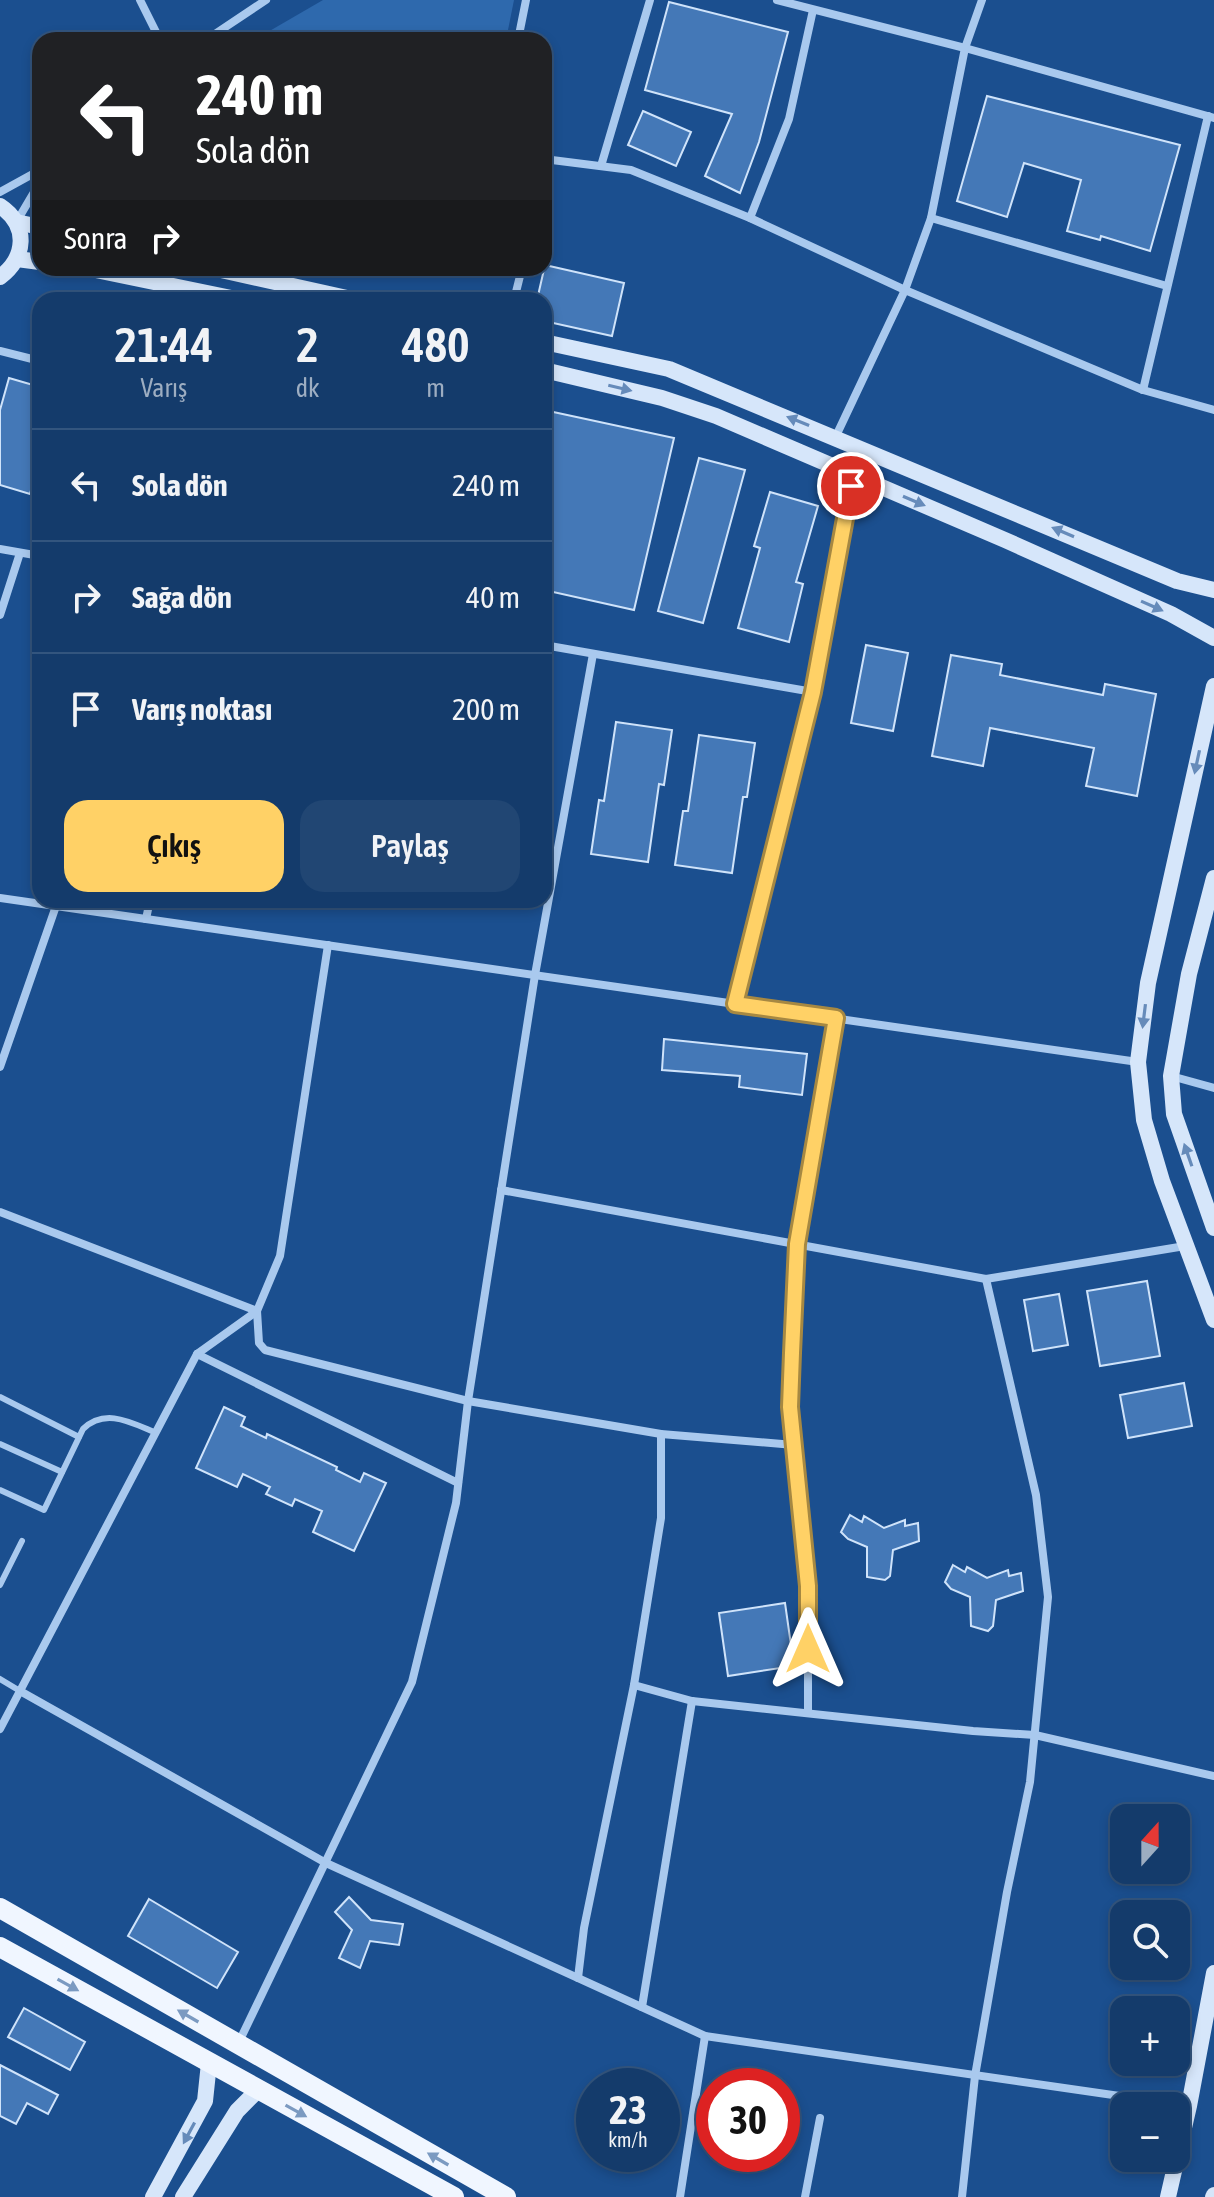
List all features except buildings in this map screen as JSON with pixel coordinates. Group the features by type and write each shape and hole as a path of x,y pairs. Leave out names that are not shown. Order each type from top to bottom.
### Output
{"main road":[{"path":"0,1908 506,2197"},
{"path":"0,1947 454,2197"}],"street":[{"path":"140,0 156,32"},
{"path":"218,32 266,0"},
{"path":"520,32 526,0"},
{"path":"601,166 650,0"},
{"path":"777,0 965,48 1211,117 1143,390"},
{"path":"836,436 905,290 931,218 965,48 982,0"},
{"path":"750,218 789,119 813,10"},
{"path":"552,160 631,170 750,218 905,290 1143,390 1214,410"},
{"path":"0,192 32,174"},
{"path":"16,222 32,195"},
{"path":"0,206 16,222 21,234 17,259 10,270 0,277"},
{"path":"931,218 1167,286"},
{"path":"16,222 32,225"},
{"path":"17,259 32,261"},
{"path":"118,276 183,292"},
{"path":"248,276 320,292"},
{"path":"552,344 669,369 836,436 1177,581 1214,590"},
{"path":"0,351 32,359"},
{"path":"552,372 662,398 716,416 1005,540 1171,614 1214,638"},
{"path":"735,1004 813,692 851,486"},
{"path":"0,549 32,555"},
{"path":"0,615 20,553"},
{"path":"552,646 813,692"},
{"path":"552,881 593,654"},
{"path":"1214,686 1148,983 1138,1062 1144,1120 1162,1181 1214,1320"},
{"path":"1214,878 1189,974 1171,1076 1174,1114 1214,1228"},
{"path":"0,898 32,903"},
{"path":"0,1067 55,908"},
{"path":"70,908 1138,1062"},
{"path":"146,919 148,908"},
{"path":"238,2044 412,1682 456,1503 468,1401 547,908"},
{"path":"328,945 280,1256 257,1311 259,1343 265,1350 468,1401 661,1434 794,1445"},
{"path":"808,1712 808,1586 790,1407 797,1244 836,1018"},
{"path":"1171,1076 1214,1088"},
{"path":"501,1190 986,1279 1186,1246"},
{"path":"0,1212 257,1311"},
{"path":"962,2197 975,2076 1030,1782 1048,1597 1036,1495 986,1279"},
{"path":"0,1729 197,1354 257,1311"},
{"path":"197,1354 458,1483"},
{"path":"578,1978 584,1928 634,1685 661,1518 661,1434"},
{"path":"634,1685 692,1701 1035,1735 1214,1776"},
{"path":"20,1691 326,1863 705,2036 1110,2095"},
{"path":"642,2007 692,1701"},
{"path":"1190,2101 1214,1973"},
{"path":"680,2197 705,2036"},
{"path":"153,2197 205,2101 209,2063"},
{"path":"183,2197 237,2111 258,2090"},
{"path":"805,2197 820,2118"},
{"path":"1168,2197 1174,2172"}],"lane":[{"path":"0,1397 79,1437"},
{"path":"0,1490 44,1510 79,1437 89,1423 106,1417 124,1419 154,1432"},
{"path":"0,1444 62,1472"},
{"path":"0,1585 22,1541"},
{"path":"0,1679 20,1691"}],"shaded area":[{"path":"323,0 514,0 508,32 268,32"}],"route":[{"path":"808,1649 808,1586 790,1407 792,1353 797,1244 836,1018 735,1004 813,692 851,486"}]}
